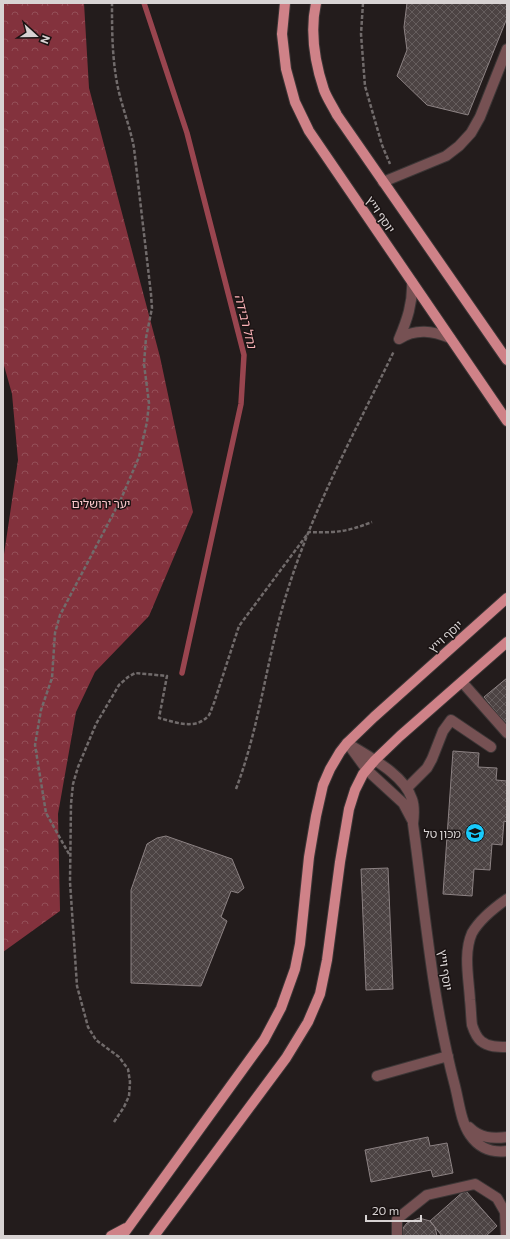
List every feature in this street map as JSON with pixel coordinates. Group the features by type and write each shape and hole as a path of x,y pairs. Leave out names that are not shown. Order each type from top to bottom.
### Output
{"main road":[{"name":"יוסף וייץ","path":"285,3 282,34 286,69 295,102 310,131 507,421"},
{"name":"יוסף וייץ","path":"316,3 313,33 317,63 325,90 337,115 507,360"},
{"name":"יוסף וייץ","path":"347,743 507,598"},
{"path":"154,1236 286,1058 308,1022 320,994 327,960 340,862 349,809 355,790 375,760 507,642"},
{"path":"122,1236 264,1040 281,1008 295,969 299,950 309,857 323,785 330,769 347,743"},
{"path":"111,1236 130,1226"}],"street":[{"path":"383,182 446,156 459,146 471,133 480,117 507,49"},
{"path":"400,339 412,303 412,282"},
{"path":"400,339 412,332 438,334 450,338"},
{"path":"462,682 507,733"},
{"path":"407,788 426,768 432,759 443,731 451,720 491,747"},
{"name":"יוסף וייץ","path":"347,743 375,760 392,773 407,788 413,800 413,824 436,998 463,1118 469,1134 475,1142 491,1151 507,1151"},
{"name":"יוסף וייץ","path":"347,743 367,770 404,803 413,824"},
{"path":"507,900 482,919 474,930 469,944 468,966 472,1024 476,1035 481,1041 489,1045 507,1047"},
{"path":"377,1076 448,1056"},
{"name":"יוסף וייץ","path":"463,1118 475,1133 491,1138 507,1137"},
{"path":"397,1236 397,1219 427,1195 475,1184 497,1198 505,1212 506,1236"}],"path":[{"path":"70,855 46,813 35,745 37,731 41,710 52,678 55,633 60,615 121,499 139,457 147,422 149,403 144,364 146,338 152,308 150,278 131,130 117,83 113,52 112,3"},
{"path":"363,3 361,34 365,86 382,145 395,177"},
{"path":"236,789 246,762 255,729 264,682 289,585 309,532 327,491 400,339"},
{"path":"309,532 335,532 352,530 372,522"},
{"path":"114,1122 129,1096 130,1082 128,1069 119,1057 96,1040 88,1027 77,986 70,855 71,804 73,784 76,773 96,724 119,685 135,673 167,676 159,718 188,726 199,722 209,715 239,626 309,532"}],"green space":[{"name":"יער ירושלים","path":"3,3 84,3 89,88 160,357 193,512 149,616 95,672 76,712 58,814 60,911 3,952 3,561 18,460 12,394 3,362"}],"building":[{"path":"407,3 507,3 507,18 468,115 427,105 397,76 407,50 404,27"},
{"path":"507,678 507,725 484,697"},
{"name":"מכון טל","path":"453,751 479,753 478,767 497,768 496,780 507,781 507,822 504,821 502,845 492,844 490,870 474,869 472,896 443,894"},
{"path":"166,836 232,859 244,888 238,893 231,891 221,917 227,921 201,986 131,983 131,890 147,844 157,838"},
{"path":"388,868 393,989 366,990 361,869"},
{"path":"428,1137 430,1146 447,1143 453,1173 433,1177 431,1170 371,1182 365,1150"},
{"path":"465,1190 497,1226 486,1236 442,1236 430,1221"},
{"path":"419,1218 430,1221 435,1227 437,1236 402,1236 403,1228 407,1223"}],"waterway":[{"name":"נחל רבידה","path":"144,3 187,133 244,355 241,404 182,673"}],"place":[{"name":"מכון טל","path":"475,833"}]}
